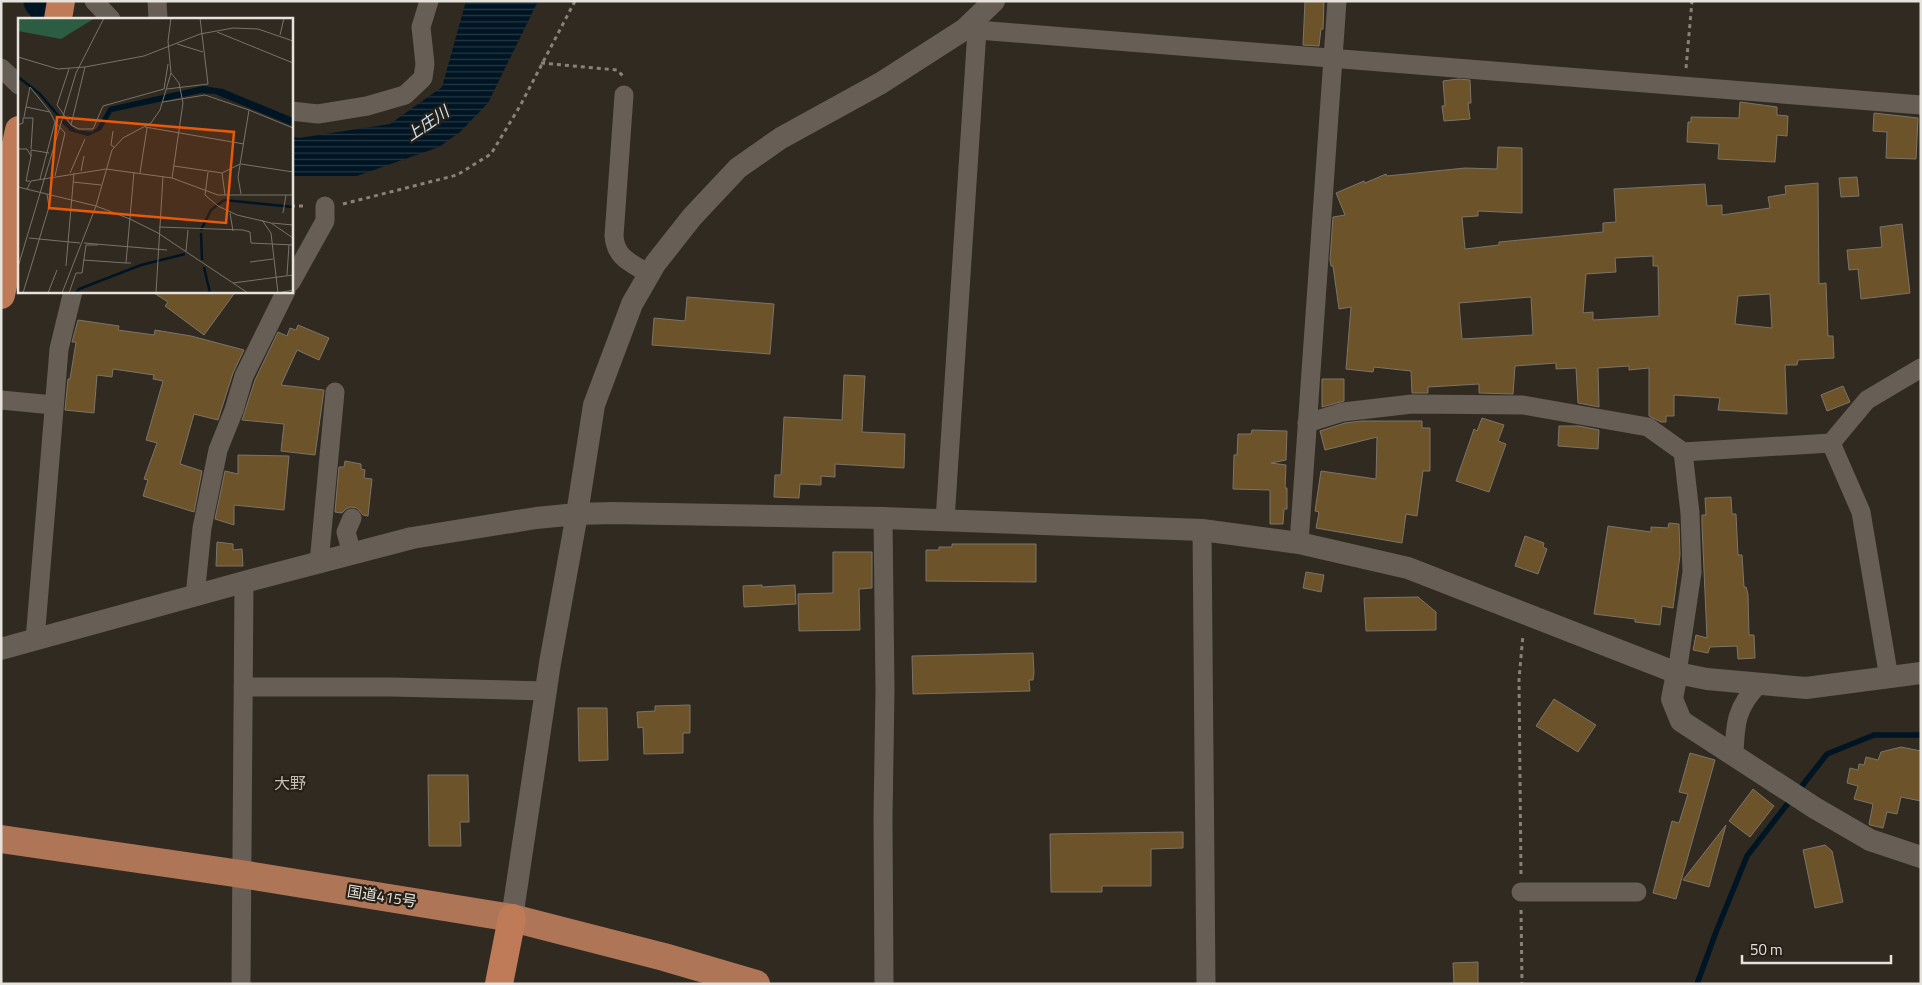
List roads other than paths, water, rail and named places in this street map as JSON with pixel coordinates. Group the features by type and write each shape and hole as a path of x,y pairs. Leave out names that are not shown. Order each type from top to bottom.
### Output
{"highway":[{"path":"41,18 45,1"},
{"path":"58,18 61,1"},
{"path":"1,216 18,135"},
{"path":"1,295 18,214"},
{"name":"国道415号","path":"1,839 241,874 512,918 619,945 756,984"},
{"path":"499,984 512,918"}],"street":[{"path":"94,1 110,18"},
{"path":"156,1 158,18"},
{"path":"292,111 318,114 367,106 404,95 423,78 425,64 421,28 429,1"},
{"path":"512,918 546,691 594,405 632,304 649,274 692,217 738,168 781,138 881,83 971,30 994,1"},
{"path":"1299,543 1337,1"},
{"path":"971,30 1921,104"},
{"path":"945,520 971,30"},
{"path":"1,68 18,84"},
{"path":"624,95 614,236 615,247 622,257 649,274"},
{"path":"292,280 325,221 325,206"},
{"path":"35,640 59,349 73,292"},
{"path":"195,596 202,528 218,450 234,410 244,376 286,292"},
{"path":"1307,423 1343,412 1412,404 1523,405 1648,427 1683,452 1831,444 1867,400 1921,368"},
{"path":"318,563 335,392"},
{"path":"1,400 53,405"},
{"path":"1831,444 1861,512 1889,678"},
{"path":"1683,452 1690,513 1692,572 1678,673 1672,699 1681,721 1815,808 1870,840 1921,857"},
{"path":"1,649 412,538 536,518 612,513 883,518 1202,530 1299,543 1408,568 1678,673 1708,679 1806,688 1921,673"},
{"path":"352,518 346,532 352,554"},
{"path":"883,518 885,690 883,818 884,984"},
{"path":"1202,530 1206,984"},
{"path":"241,984 244,582"},
{"path":"1734,755 1737,721 1747,696 1759,684"},
{"path":"243,686 546,691"},
{"path":"1521,892 1637,892"}],"water":[{"path":"466,1 538,1 488,103 460,132 439,147 357,176 292,176 292,136 299,138 390,124 442,87"}],"waterway":[{"name":"上庄川","path":"41,1 55,18"},
{"path":"1798,791 1827,754 1874,735 1921,735"},
{"path":"1697,984 1747,856 1792,798"}],"district":[{"name":"大野","path":"290,783"}]}
